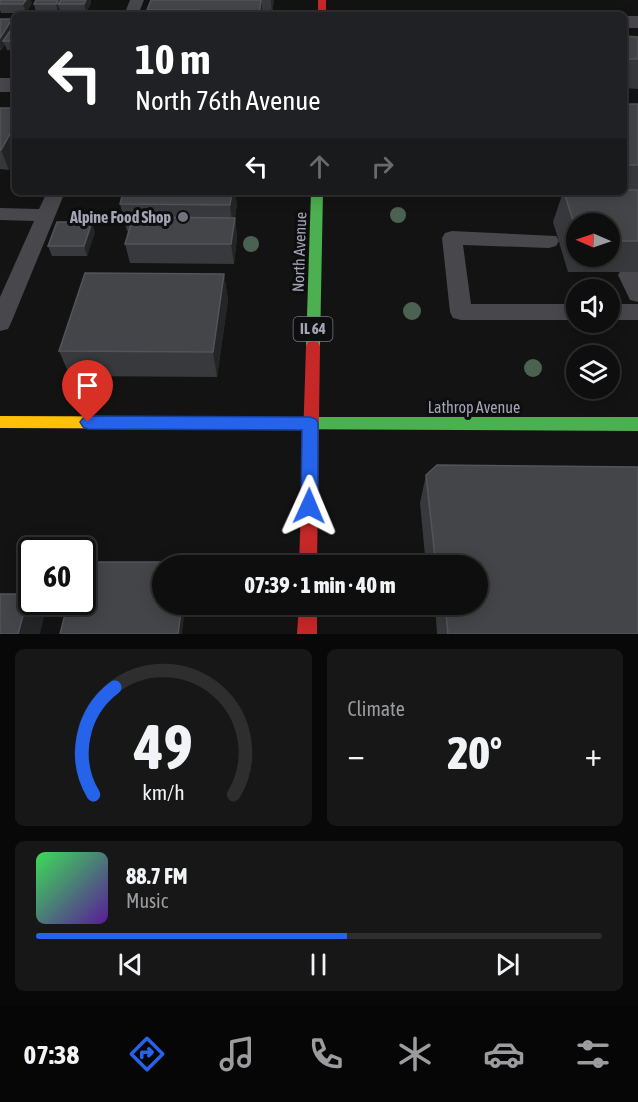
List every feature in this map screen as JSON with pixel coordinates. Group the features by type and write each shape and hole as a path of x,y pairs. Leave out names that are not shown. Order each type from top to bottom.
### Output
{"street":[{"name":"North Avenue","path":"308,555 317,195"},
{"name":"Lathrop Avenue","path":"0,422 638,424"},
{"path":"307,634 308,615"}],"lane":[{"path":"0,322 55,195"},
{"path":"0,214 46,214"},
{"path":"549,241 452,238 461,312 566,312"},
{"path":"620,312 638,312"}],"building":[{"path":"0,0 26,0 23,4 0,4"},
{"path":"36,0 58,0 56,4 34,4"},
{"path":"61,0 86,0 84,4 58,4"},
{"path":"151,0 261,0 259,12 147,10"},
{"path":"0,19 12,19 0,38"},
{"path":"12,28 12,41 3,41"},
{"path":"627,36 638,37 638,59 627,59"},
{"path":"627,104 638,104 638,165 627,165"},
{"path":"0,108 12,108 12,130 0,150"},
{"path":"627,190 638,190 638,241 620,241 620,213 571,213 565,195 627,195"},
{"path":"122,195 232,195 230,205 120,204"},
{"path":"133,217 235,218 231,244 125,244"},
{"path":"57,222 92,222 84,246 48,246"},
{"path":"85,273 224,274 213,352 59,351"},
{"path":"437,465 638,467 638,634 448,634 446,615 488,615 488,555 435,555 426,475"},
{"path":"96,562 152,562 152,615 181,615 178,634 60,634 65,615 96,615"},
{"path":"0,594 18,594 18,615 23,615 18,634 0,634"}],"traffic: fast":[{"path":"313,346 317,195"},
{"path":"249,423 638,424"}],"traffic: slow":[{"path":"0,422 249,423"}],"traffic: jam":[{"path":"322,0 322,12"},
{"path":"308,555 313,346"},
{"path":"307,634 308,615"}],"place":[{"name":"Alpine Food Shop","path":"183,217"}],"route":[{"path":"88,422 310,423 309,506"}]}
